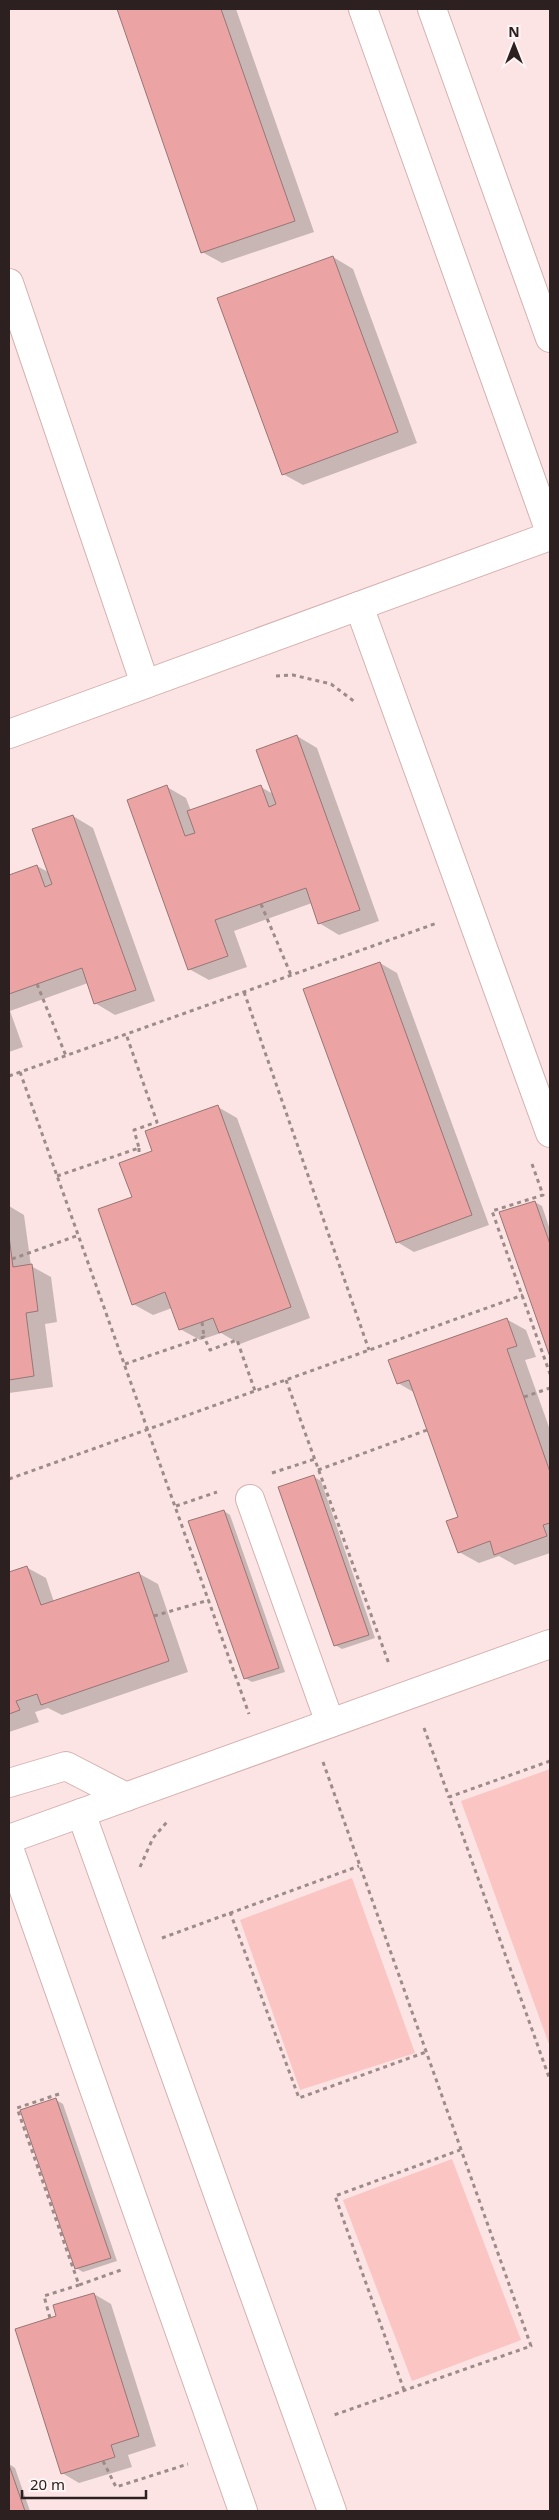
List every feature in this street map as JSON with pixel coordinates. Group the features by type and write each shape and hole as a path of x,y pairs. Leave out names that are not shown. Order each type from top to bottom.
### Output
{"street":[{"path":"9,734 550,534 363,9"},
{"path":"432,9 550,338"},
{"path":"9,283 145,684"},
{"path":"359,606 550,1133"},
{"path":"250,1499 330,1723"},
{"path":"9,1839 550,1644"},
{"path":"9,1783 66,1766 126,1796"},
{"path":"81,1813 332,2511"},
{"path":"9,1848 243,2511"}],"path":[{"path":"275,676 293,676 331,684 359,705"},
{"path":"261,904 291,975"},
{"path":"9,1076 444,921"},
{"path":"37,984 66,1056"},
{"path":"244,992 369,1350"},
{"path":"126,1034 157,1122 134,1130 139,1148 139,1156"},
{"path":"20,1072 262,1747"},
{"path":"57,1176 139,1148"},
{"path":"530,1159 543,1195 492,1211 550,1374"},
{"path":"12,1259 79,1235"},
{"path":"9,1479 522,1295"},
{"path":"202,1322 204,1337 210,1350 237,1340 255,1391"},
{"path":"125,1364 204,1337"},
{"path":"286,1380 411,1723 421,1720 550,2080"},
{"path":"524,1397 550,1388"},
{"path":"318,1470 427,1430"},
{"path":"154,1616 209,1600"},
{"path":"321,1757 531,2346 326,2418"},
{"path":"450,1800 449,1796 550,1761"},
{"path":"139,1870 153,1838 172,1816"},
{"path":"155,1941 359,1866"},
{"path":"230,1912 298,2098 426,2052"},
{"path":"63,2093 17,2108 79,2285"},
{"path":"404,2390 335,2196 460,2150"},
{"path":"50,2318 44,2296 125,2269"},
{"path":"103,2461 116,2486 192,2463"}],"shaded area":[{"path":"550,1769 550,2047 461,1801"},
{"path":"352,1878 415,2053 300,2090 240,1920"},
{"path":"452,2159 521,2340 412,2381 343,2200"}],"building":[{"path":"117,9 221,9 295,221 201,253"},
{"path":"333,256 398,432 282,475 217,298"},
{"path":"297,735 360,910 318,924 306,888 215,920 228,956 188,970 127,800 167,785 185,836 195,833 187,811 261,785 269,807 276,804 256,750"},
{"path":"73,815 136,990 94,1004 82,968 9,994 9,875 37,865 45,887 52,884 32,829"},
{"path":"380,962 472,1215 396,1243 303,989"},
{"path":"218,1105 291,1307 219,1333 213,1318 179,1330 165,1292 132,1305 98,1209 132,1197 119,1163 152,1151 145,1131"},
{"path":"535,1201 550,1244 550,1357 499,1212"},
{"path":"9,1236 13,1267 32,1264 38,1311 26,1313 34,1376 9,1380"},
{"path":"507,1318 517,1346 507,1349 550,1472 550,1523 543,1525 547,1536 494,1555 490,1541 458,1553 446,1521 458,1517 409,1380 397,1384 388,1360"},
{"path":"314,1475 369,1635 334,1646 278,1487"},
{"path":"224,1510 279,1668 244,1679 188,1521"},
{"path":"27,1566 41,1605 139,1572 169,1661 41,1705 37,1694 16,1701 20,1710 9,1714 9,1572"},
{"path":"56,2098 111,2258 75,2269 20,2110"},
{"path":"94,2293 139,2436 111,2445 115,2457 61,2474 15,2329 56,2316 53,2305"},
{"path":"9,2465 25,2511 9,2511"}]}
